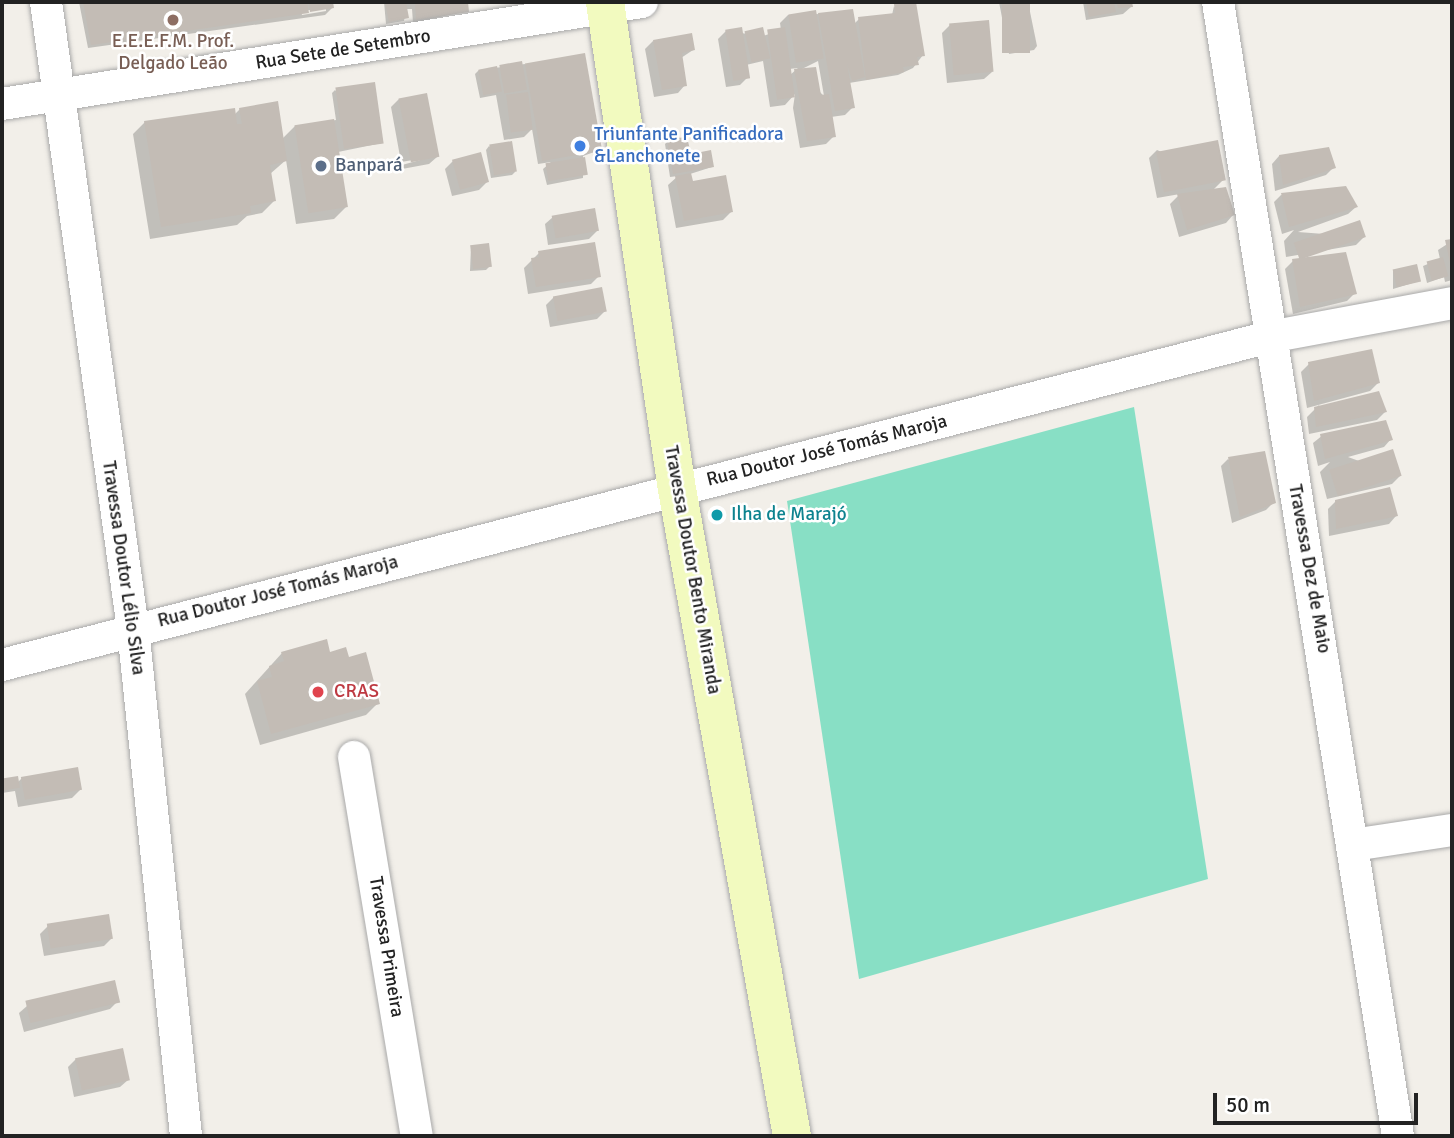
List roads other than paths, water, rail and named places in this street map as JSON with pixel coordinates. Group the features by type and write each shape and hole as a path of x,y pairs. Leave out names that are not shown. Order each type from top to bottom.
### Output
{"street":[{"name":"Travessa Doutor Lélio Silva","path":"46,2 132,629 186,1136"},
{"name":"Travessa Dez de Maio","path":"1217,2 1398,1136"},
{"name":"Rua Sete de Setembro","path":"2,104 618,4"},
{"name":"Travessa Doutor Bento Miranda","path":"618,4 677,489 792,1136"},
{"name":"Rua Doutor José Tomás Maroja","path":"2,665 132,629 1269,337 1452,303"},
{"name":"Travessa Primeira","path":"354,757 417,1136"},
{"path":"1353,845 1452,830"}],"place":[{"name":"E.E.E.F.M. Prof. Delgado Leão","path":"173,20"},
{"name":"Triunfante Panificadora &Lanchonete","path":"580,146"},
{"name":"Banpará","path":"321,166"},
{"name":"Ilha de Marajó","path":"717,515"},
{"name":"CRAS","path":"318,692"}]}
